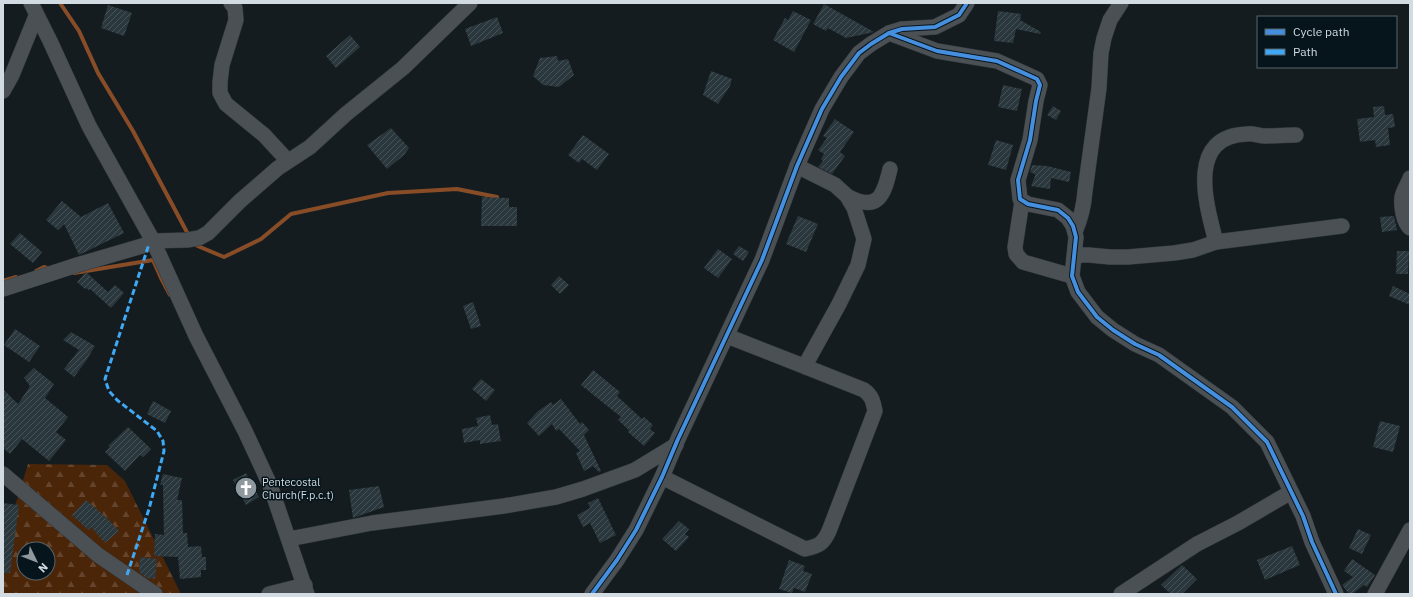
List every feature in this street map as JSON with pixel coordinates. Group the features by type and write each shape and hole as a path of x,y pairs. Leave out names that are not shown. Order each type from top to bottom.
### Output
{"street":[{"path":"3,289 77,265 150,244 153,241 187,240 199,238 208,233 240,201 278,168 310,146 403,68 470,3"},
{"path":"592,594 617,560 636,530 662,477 762,260 797,166 822,109 841,77 859,53 871,44 902,29 935,27 959,15 967,3"},
{"path":"1075,232 1084,207 1099,88 1101,53 1104,38 1110,20 1121,3"},
{"path":"235,4 236,20 222,65 220,93 226,104 264,134 288,161"},
{"path":"3,91 12,75 34,10"},
{"path":"34,10 89,126 153,241 196,336 245,431 270,485 306,590 269,594"},
{"path":"889,34 937,51 996,61 1037,79 1040,85 1030,140 1018,180 1020,199 1022,201 1016,242 1016,254 1023,262 1072,276"},
{"path":"1216,242 1207,202 1204,174 1208,156 1214,146 1224,138 1247,134 1265,136 1296,135"},
{"path":"797,166 835,185 847,196 857,202 866,204 876,200 884,189 890,169"},
{"path":"1410,178 1402,196 1403,213 1407,226 1410,228"},
{"path":"806,367 808,360 858,266 864,239 854,208 847,196"},
{"path":"1022,201 1028,204 1058,210 1068,218 1073,226 1076,237 1072,276 1078,292 1097,317 1124,337 1159,355 1232,407 1267,442 1336,594"},
{"path":"1074,258 1081,255 1128,257 1174,253 1193,250 1216,242 1342,226"},
{"path":"662,477 805,548 816,547 825,540 875,411 874,401 864,390 727,336"},
{"path":"289,539 372,523 504,506 556,497 635,470 676,445"},
{"path":"3,474 98,555 155,594"},
{"path":"1121,594 1197,544 1238,523 1291,492"},
{"path":"1375,594 1410,530"}],"green space":[{"path":"28,464 107,465 125,481 181,594 3,594 3,545"}],"building":[{"path":"824,4 874,32 846,38 828,28 826,31 813,24"},
{"path":"108,5 132,13 124,36 101,28"},
{"path":"793,11 811,20 794,52 773,40 785,18 788,20"},
{"path":"998,11 1021,14 1020,20 1041,32 1040,34 1016,29 1013,43 994,41"},
{"path":"497,17 503,33 471,46 465,29"},
{"path":"350,35 360,47 336,68 326,56"},
{"path":"557,56 558,61 568,59 574,75 559,87 543,85 533,76 540,58"},
{"path":"711,71 732,79 730,86 718,104 703,95"},
{"path":"1003,85 1022,89 1017,111 998,107"},
{"path":"1053,106 1061,111 1056,120 1047,115"},
{"path":"1384,106 1385,115 1393,114 1395,127 1388,128 1390,145 1376,147 1375,140 1360,142 1357,119 1374,117 1373,107"},
{"path":"835,119 854,132 840,152 845,156 832,174 818,167 823,161 821,159 824,154 818,150 827,138 823,136"},
{"path":"391,128 409,148 404,155 387,169 367,145"},
{"path":"583,135 609,154 597,170 582,159 579,163 568,155"},
{"path":"996,140 1013,145 1006,170 988,165"},
{"path":"1032,165 1047,166 1071,172 1069,182 1051,178 1050,189 1031,186 1035,176 1035,174 1030,172"},
{"path":"482,197 509,198 509,207 517,207 517,226 481,226"},
{"path":"62,201 81,217 108,203 124,233 79,255 64,224 58,230 46,220"},
{"path":"798,216 818,224 806,252 786,244"},
{"path":"1394,216 1397,230 1382,232 1380,217"},
{"path":"20,233 42,252 33,263 10,244"},
{"path":"739,246 749,252 743,261 733,254"},
{"path":"718,249 732,259 718,278 704,268"},
{"path":"1397,251 1409,251 1408,274 1396,274"},
{"path":"86,272 108,292 115,285 124,293 111,308 90,289 85,289 77,282"},
{"path":"559,276 569,285 560,294 551,285"},
{"path":"1393,286 1410,294 1410,305 1389,296"},
{"path":"473,302 481,326 471,329 463,306"},
{"path":"15,329 40,346 29,362 4,345"},
{"path":"71,332 95,346 74,377 64,369 79,350 63,340"},
{"path":"34,368 54,384 45,398 68,417 56,432 66,440 49,461 22,439 10,454 3,448 3,389 18,404 30,386 24,378"},
{"path":"593,370 620,392 617,396 642,419 644,417 653,425 650,429 655,433 644,446 628,432 629,430 618,420 621,417 581,385"},
{"path":"481,379 495,390 486,401 472,389"},
{"path":"561,399 580,424 582,422 589,430 584,435 601,471 599,472 593,466 584,471 576,453 580,451 559,429 556,431 552,424 539,436 527,423 538,411 551,402 553,405"},
{"path":"153,401 171,411 165,423 147,414"},
{"path":"490,415 492,425 498,424 501,441 480,444 480,440 464,443 462,429 478,426 476,418"},
{"path":"1380,421 1400,426 1393,452 1373,447"},
{"path":"128,427 151,449 143,457 140,455 125,471 105,452 110,447 108,446"},
{"path":"246,473 259,497 246,505 233,480"},
{"path":"163,474 182,478 177,500 182,500 183,533 187,533 188,547 201,546 202,557 206,557 206,570 201,570 201,577 180,579 178,557 154,556 155,534 164,535 163,485 160,485"},
{"path":"379,486 384,507 353,518 349,490"},
{"path":"598,498 616,535 600,543 590,523 583,527 577,515 590,508 588,503"},
{"path":"86,500 108,519 119,531 105,543 91,527 88,530 72,515"},
{"path":"3,503 19,505 10,573 3,573"},
{"path":"679,521 689,529 685,534 689,537 676,551 662,539"},
{"path":"1358,529 1371,535 1362,554 1349,548"},
{"path":"1292,546 1300,565 1265,580 1257,560"},
{"path":"140,557 157,559 155,579 147,578 139,572"},
{"path":"1352,559 1375,575 1367,587 1364,585 1352,594 1349,594 1342,585 1353,577 1344,571"},
{"path":"789,560 805,566 803,571 812,574 805,592 794,588 792,593 779,589"},
{"path":"1182,565 1197,579 1182,594 1171,594 1161,585"}],"waterway":[{"path":"60,3 79,31 98,73 133,131 189,236"},
{"path":"193,244 224,257 261,239 291,214 388,193 457,189 497,197"},
{"path":"74,273 153,260 170,295"},
{"path":"36,271 44,267 50,269"},
{"path":"3,281 16,277"}],"marked path":[{"path":"127,575 149,509 164,451 163,441 157,431 117,400 109,391 105,379 149,244"}],"cycle path":[{"path":"592,594 617,560 636,530 662,477 678,439 762,260 797,166 822,109 841,77 859,53 889,33 902,29 935,27 959,15 967,3"},
{"path":"889,33 937,51 997,61 1037,79 1040,85 1030,140 1018,180 1020,199 1028,204 1058,210 1068,218 1073,226 1076,237 1072,276 1078,292 1097,317 1113,330 1135,344 1159,355 1232,407 1267,442 1303,516 1312,542 1336,594"}],"place":[{"name":"Pentecostal Church(F.p.c.t)","path":"246,488"}]}
